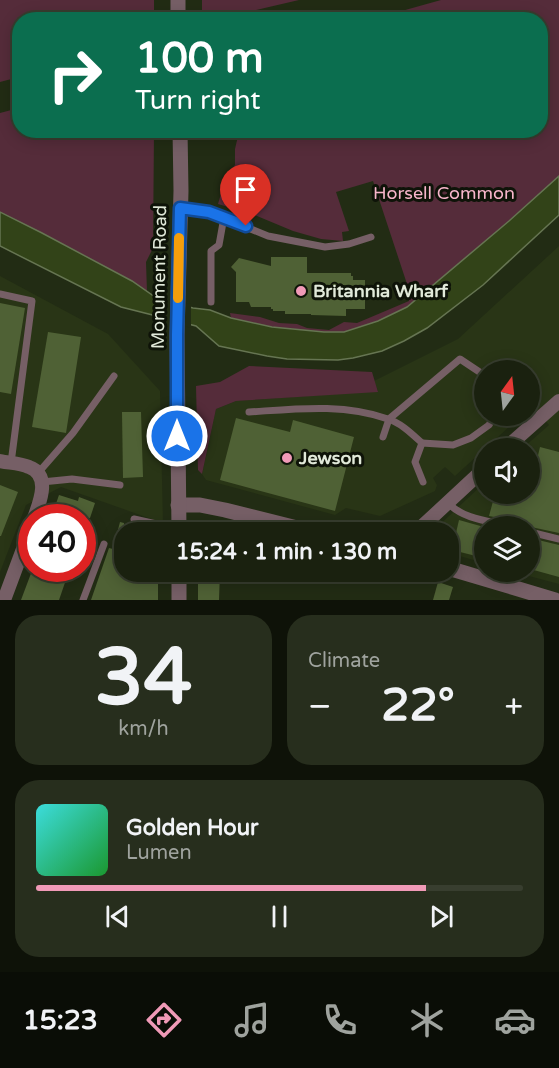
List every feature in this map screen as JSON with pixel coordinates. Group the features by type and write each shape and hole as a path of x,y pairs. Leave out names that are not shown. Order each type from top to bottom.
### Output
{"street":[{"name":"Monument Road","path":"178,522 177,357 180,138"},
{"path":"540,413 559,401"},
{"path":"515,438 525,426"},
{"path":"6,462 32,468 40,478 43,485 39,504"},
{"path":"427,522 474,478"},
{"path":"178,505 200,505 273,522"},
{"path":"4,600 18,562"},
{"path":"459,570 555,600"},
{"path":"179,582 179,600"}],"lane":[{"path":"180,208 209,212 268,236 325,247 371,237"},
{"path":"211,302 211,251 219,245 224,217"},
{"path":"0,294 32,301 6,462"},
{"path":"382,437 389,419 460,358 474,368"},
{"path":"40,478 114,376"},
{"path":"249,412 313,408 358,412 389,419 422,443 453,445 471,438 488,426"},
{"path":"422,443 415,462 423,482"},
{"path":"40,478 120,485"},
{"path":"448,503 459,512 474,516"},
{"path":"134,519 145,522"},
{"path":"540,534 559,539"},
{"path":"83,600 104,544"}],"shaded area":[{"path":"559,176 559,215 483,285 427,328 404,341 382,351 338,360 287,359 219,346 196,326 121,307 0,246 0,212 132,281 158,299 272,327 344,332 378,321 407,307"},
{"path":"559,246 559,584 540,579 540,516 474,516 474,560 459,556 459,522 443,522 474,492 474,504 540,504 540,438 534,438 549,425 540,414 540,360 474,360 474,426 510,426 497,438 474,438 474,459 455,476 445,467 433,478 437,485 435,491 380,516 346,508 335,515 206,480 202,474 216,409 236,401 378,391 374,381 458,339"},
{"path":"0,276 108,334 160,391 163,522 61,487 28,504 18,504 18,526 0,572"}],"green space":[{"path":"0,0 154,0 154,12 12,12 12,79 0,82"},
{"path":"202,0 299,0 248,12 202,12"},
{"name":"Horsell Common","path":"441,0 559,0 559,176 407,307 378,321 344,332 324,332 272,327 231,318 230,313 329,330 344,322 357,323 409,301 407,284 373,181 336,192 349,231 342,232 343,241 321,239 293,231 252,214 218,204 222,190 229,179 229,172 235,165 238,138 548,138 548,12 398,12"},
{"path":"12,110 12,138 154,138 153,248 146,262 147,292 132,281 0,212 0,113"},
{"path":"249,366 372,372 378,392 236,401 216,409 202,474 198,470 196,386 220,382"}],"pier":[{"path":"156,295 191,304 191,328 157,318"}],"building":[{"name":"Britannia Wharf","path":"271,257 307,257 307,273 351,273 353,280 365,280 365,309 346,309 346,316 285,314 285,311 273,311 271,307 251,307 249,302 236,302 236,272 231,267 239,258 271,266"},
{"path":"0,303 25,308 11,394 0,392"},
{"path":"48,332 81,337 66,433 32,427"},
{"path":"122,412 141,412 143,477 123,478"},
{"name":"Jewson","path":"236,418 290,432 293,420 354,437 335,511 220,480"},
{"path":"540,447 559,452 559,533 540,529 540,516 489,516 492,504 540,504"},
{"path":"0,485 18,492 1,536 0,536"},
{"path":"59,495 78,501 79,497 95,503 95,504 56,504"},
{"path":"459,520 474,524 474,556 459,552"},
{"path":"540,540 559,545 559,577 540,572"},
{"path":"114,545 114,582 158,582 158,600 91,600 109,548 113,549"},
{"path":"28,582 65,582 59,600 21,600"},
{"path":"198,582 220,582 219,600 198,600"},
{"path":"438,582 453,587 449,600 433,600"}],"slow traffic":[{"path":"178,298 179,238"}],"place":[{"name":"Britannia Wharf","path":"301,291"},
{"name":"Jewson","path":"287,458"}],"route":[{"path":"177,436 180,208 209,212 246,226"}]}
